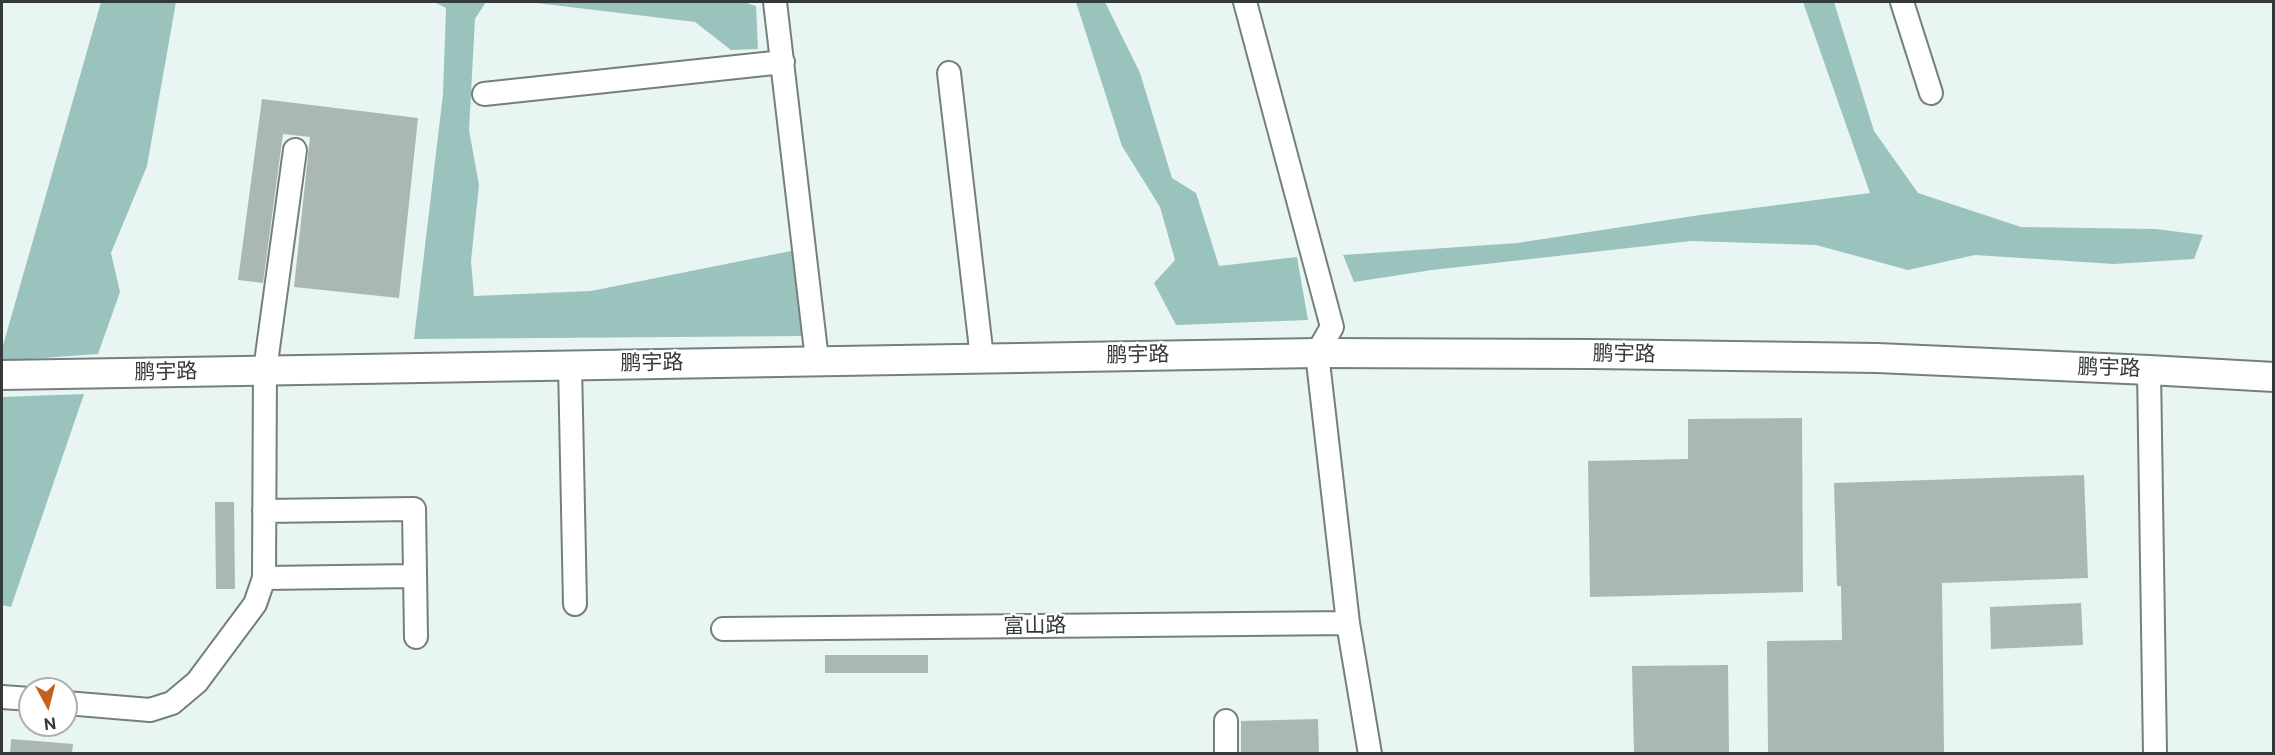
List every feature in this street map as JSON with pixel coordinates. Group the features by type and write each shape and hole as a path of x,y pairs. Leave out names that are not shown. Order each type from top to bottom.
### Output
{"main road":[{"name":"鹏宇路","path":"2,375 1317,353 1877,358 2274,377"}],"street":[{"path":"775,2 817,360"},
{"path":"1245,2 1332,327 1317,353 1348,623 1370,753"},
{"path":"1902,2 1931,93"},
{"path":"484,94 783,62"},
{"path":"949,73 982,358"},
{"path":"78,704 150,710 172,703 197,682 255,604 264,578 265,370 295,150"},
{"path":"570,364 574,604"},
{"path":"2149,370 2155,753"},
{"path":"264,511 414,509 416,637"},
{"path":"264,578 415,576"},
{"name":"富山路","path":"723,629 1348,623"},
{"path":"2,697 18,698"},
{"path":"1226,720 1226,753"}],"water":[{"path":"101,2 176,2 147,166 111,253 120,292 98,354 2,361 2,349"},
{"path":"434,2 486,2 475,19 469,130 479,185 471,261 474,296 591,291 796,250 805,336 414,339 443,94 446,8"},
{"path":"528,2 744,2 756,6 758,49 731,50 695,22"},
{"path":"1076,2 1105,2 1140,73 1172,178 1196,193 1219,266 1297,257 1308,320 1176,325 1154,283 1175,260 1160,207 1122,146"},
{"path":"1803,2 1834,2 1874,131 1918,193 2021,227 2156,229 2203,235 2194,259 2114,264 1975,255 1908,270 1816,245 1691,241 1432,270 1354,282 1343,255 1517,243 1700,215 1870,193"},
{"path":"84,394 11,607 2,605 2,397"}],"building":[{"path":"262,99 418,118 399,298 294,287 310,137 283,134 263,283 238,280"},
{"path":"1802,418 1803,592 1590,597 1588,461 1688,459 1688,419"},
{"path":"2084,475 2088,578 1942,583 1944,753 1768,753 1767,641 1842,640 1841,586 1837,586 1834,483"},
{"path":"215,502 234,502 235,589 216,589"},
{"path":"2081,603 2083,645 1991,649 1990,607"},
{"path":"825,655 928,655 928,673 825,673"},
{"path":"1728,665 1729,753 1634,753 1632,666"},
{"path":"1318,719 1319,753 1241,753 1241,721"},
{"path":"11,739 73,744 72,753 10,753"}]}
